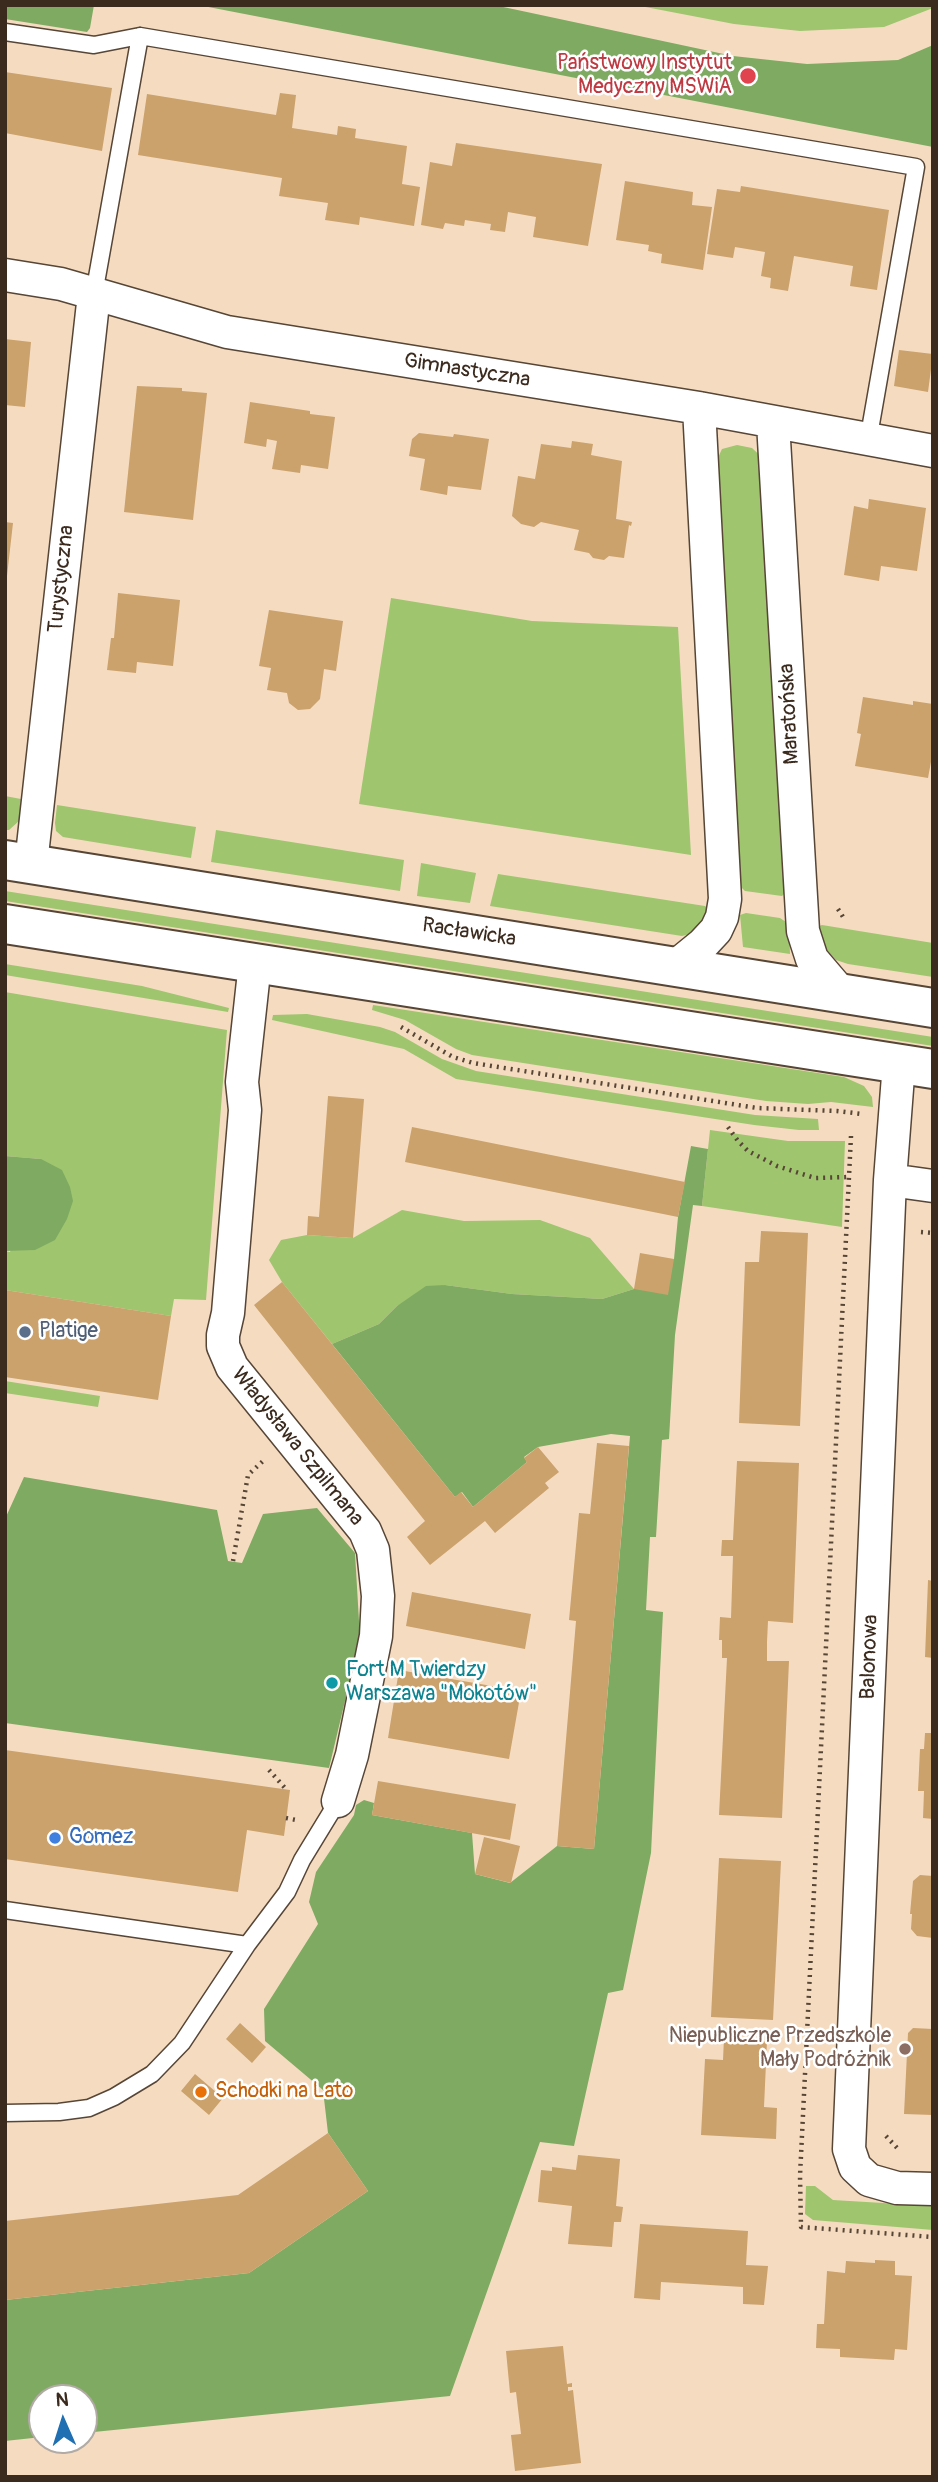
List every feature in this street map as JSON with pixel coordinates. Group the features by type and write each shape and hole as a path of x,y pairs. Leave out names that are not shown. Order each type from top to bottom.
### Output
{"main road":[{"name":"Racławicka","path":"18,862 933,1008"},
{"path":"5,924 916,1066"}],"street":[{"name":"Gimnastyczna","path":"5,275 61,284 227,332 699,408 933,451"},
{"name":"Turystyczna","path":"18,862 94,294"},
{"path":"676,966 716,930 725,900 699,408"},
{"name":"Maratońska","path":"773,422 803,931 812,959 841,993"},
{"name":"Władysława Szpilmana","path":"255,963 242,1082 245,1110 223,1346 232,1367 365,1531 373,1550 378,1596 376,1636 352,1755 338,1801"},
{"name":"Balonowa","path":"916,1066 890,1180 849,2149 855,2167 869,2180 897,2188 933,2189"},
{"path":"890,1180 933,1186"}],"lane":[{"path":"5,32 94,45 140,36 916,167 868,441"},
{"path":"94,294 140,36"},
{"path":"5,2113 36,2114 89,2108 114,2097 152,2074 182,2043 247,1945 288,1892 302,1860 338,1801"},
{"path":"5,1910 247,1945"}],"path":[{"path":"389,1021 453,1057 473,1063 757,1108 837,1111 874,1116"},
{"path":"728,1126 738,1142 748,1151 777,1166 815,1178 850,1177"},
{"path":"233,1561 250,1472"},
{"path":"269,1770 286,1789"},
{"path":"850,2126 879,2127 896,2148 906,2153"}],"green space":[{"path":"5,5 94,5 87,32 5,19"},
{"name":"Państwowy Instytut Medyczny MSWiA","path":"198,5 494,5 733,56 807,64 898,60 933,45 933,147"},
{"path":"635,5 933,5 933,8 884,27 800,31 734,24"},
{"path":"737,445 752,448 768,463 789,889 782,896 745,891 736,882 714,466 722,449"},
{"path":"391,598 532,621 678,627 691,855 359,804"},
{"path":"5,796 21,799 19,821 9,830 5,830"},
{"path":"57,805 196,827 191,858 63,837 56,831"},
{"path":"216,830 404,860 400,891 211,862"},
{"path":"421,863 476,873 470,903 417,896"},
{"path":"498,874 705,906 712,912 694,933 682,936 490,906"},
{"path":"5,891 933,1037 933,1046 5,901"},
{"path":"746,913 780,918 789,924 790,954 743,947 740,915"},
{"path":"822,925 933,943 933,977 836,960 820,943 816,927"},
{"path":"5,964 142,986 229,1008 228,1012 5,975"},
{"path":"5,992 227,1030 206,1300 174,1299 171,1316 5,1290 5,1251 10,1252 41,1159 5,1156"},
{"path":"373,1005 844,1077 864,1086 872,1097 873,1107 831,1102 808,1104 766,1101 472,1055 405,1020 372,1010"},
{"path":"307,1014 395,1032 442,1059 476,1071 755,1115 818,1119 819,1130 754,1125 456,1079 404,1049 272,1020 273,1015"},
{"path":"710,1130 788,1141 845,1141 842,1227 702,1206"},
{"path":"691,1146 708,1149 702,1206 693,1205 675,1335 669,1439 662,1440 656,1537 650,1537 646,1610 663,1612 651,1853 623,1990 608,1993 574,2146 540,2142 450,2396 98,2432 98,2384 28,2384 28,2439 5,2441 5,2300 249,2273 368,2191 328,2133 323,2090 265,2041 264,2009 318,1924 309,1902 316,1872 354,1815 356,1805 364,1800 374,1803 372,1815 472,1833 475,1874 510,1883 557,1846 594,1849 630,1436 611,1434 538,1447 524,1457 527,1462 473,1507 462,1492 455,1497 332,1344 379,1324 397,1306 426,1286 445,1285 512,1294 602,1299 634,1289 674,1259 678,1217"},
{"path":"5,1156 41,1159 62,1170 70,1187 73,1201 67,1219 55,1240 35,1250 5,1251"},
{"path":"402,1210 464,1221 540,1220 590,1238 634,1289 602,1299 512,1294 445,1285 397,1306 379,1324 332,1344 282,1282 269,1260 281,1240 307,1235 353,1238"},
{"path":"5,1381 100,1396 98,1407 5,1393"},
{"path":"24,1477 217,1510 228,1561 242,1563 263,1514 317,1508 355,1553 360,1638 329,1768 5,1723 5,1519"},
{"path":"806,2186 815,2186 833,2200 933,2206 933,2230 813,2220 805,2214"}],"building":[{"path":"5,72 112,88 102,151 5,133"},
{"path":"280,93 296,95 292,128 337,135 338,126 356,129 355,138 407,146 402,184 420,187 414,226 360,217 359,225 325,220 328,203 279,196 282,178 138,155 147,94 276,115"},
{"path":"456,143 602,164 588,246 533,237 536,217 508,212 505,232 490,230 491,224 465,220 464,226 445,223 443,229 421,225 430,162 452,166"},
{"path":"625,181 693,192 692,205 712,207 703,270 661,263 662,254 648,251 649,245 616,240"},
{"path":"741,186 889,210 877,290 850,286 853,266 794,256 788,291 770,288 771,278 761,276 765,252 735,247 733,258 707,254 717,189 740,192"},
{"path":"5,339 31,342 25,407 5,405"},
{"path":"899,350 933,354 928,392 894,386"},
{"path":"137,386 182,388 182,391 207,393 193,520 124,512"},
{"path":"250,402 335,417 328,469 301,465 300,473 272,469 277,441 267,439 266,447 244,443"},
{"path":"419,433 489,439 481,490 448,486 447,495 420,490 425,459 409,456 412,439"},
{"path":"572,441 593,444 591,455 622,461 616,519 632,522 631,526 629,525 624,558 593,558 589,553 574,550 579,530 541,522 534,527 521,524 512,516 518,476 535,479 541,444 571,448"},
{"path":"869,499 926,508 917,571 881,566 879,581 844,575 854,506 868,509"},
{"path":"5,522 13,523 7,576 5,576"},
{"path":"118,593 180,600 173,666 137,662 136,673 107,670 111,638 114,638"},
{"path":"269,610 343,621 336,671 324,669 320,699 310,709 298,710 289,703 287,693 267,690 271,668 259,666"},
{"path":"863,697 913,705 913,701 933,704 933,751 928,778 855,766 861,734 857,733"},
{"path":"328,1096 364,1099 353,1238 307,1235 308,1216 319,1217"},
{"path":"412,1127 685,1182 678,1217 405,1162"},
{"path":"761,1231 808,1233 800,1426 739,1423 745,1262 759,1262"},
{"path":"640,1253 674,1259 668,1295 634,1289"},
{"path":"282,1282 455,1497 461,1492 473,1507 527,1462 524,1458 538,1447 559,1472 545,1483 549,1488 495,1533 485,1521 430,1565 407,1537 425,1521 254,1305"},
{"path":"5,1290 171,1316 158,1400 5,1377"},
{"path":"597,1443 629,1446 594,1849 557,1846 576,1621 569,1620 579,1513 590,1514"},
{"path":"737,1461 799,1463 793,1623 768,1621 767,1661 789,1661 782,1818 719,1815 727,1658 722,1658 722,1640 719,1640 720,1617 731,1618 733,1556 721,1556 722,1540 733,1540"},
{"path":"928,1580 933,1581 933,1658 925,1657"},
{"path":"412,1592 531,1614 525,1649 406,1626"},
{"path":"399,1670 521,1691 509,1759 388,1738"},
{"path":"925,1733 933,1733 933,1819 923,1818 924,1791 918,1791 920,1749 924,1749"},
{"path":"5,1750 290,1790 284,1836 247,1830 238,1892 5,1859"},
{"path":"378,1781 516,1804 510,1840 372,1815"},
{"path":"484,1837 520,1846 511,1883 475,1874"},
{"path":"719,1858 781,1861 773,2020 711,2017"},
{"path":"920,1875 933,1876 933,1938 917,1936 911,1929 913,1881"},
{"path":"240,2023 266,2047 252,2063 226,2039"},
{"path":"913,2028 933,2029 933,2115 904,2114 908,2033"},
{"path":"724,2038 767,2041 764,2107 777,2108 776,2139 701,2135 705,2059 723,2060"},
{"path":"195,2074 223,2098 209,2115 181,2091"},
{"path":"328,2133 368,2191 249,2273 5,2300 5,2221 238,2195"},
{"path":"578,2155 620,2159 616,2206 623,2207 621,2222 614,2222 612,2247 568,2244 572,2206 538,2202 541,2170 552,2171 552,2167 576,2170"},
{"path":"640,2224 748,2231 746,2265 768,2266 764,2305 743,2304 743,2287 661,2282 660,2300 634,2298"},
{"path":"875,2260 895,2261 895,2275 912,2276 907,2350 895,2349 894,2360 840,2357 840,2349 816,2348 817,2324 824,2324 827,2271 845,2273 846,2261 875,2263"},
{"path":"563,2346 567,2384 572,2383 568,2391 573,2390 581,2463 515,2471 511,2435 521,2434 516,2392 510,2393 506,2351"}],"place":[{"name":"Państwowy Instytut Medyczny MSWiA","path":"748,76"},
{"name":"Platige","path":"25,1332"},
{"name":"Fort M Twierdzy Warszawa \"Mokotów\"","path":"332,1683"},
{"name":"Gomez","path":"55,1838"},
{"name":"Niepubliczne Przedszkole Mały Podróżnik","path":"905,2049"},
{"name":"Schodki na Lato","path":"201,2092"}]}
